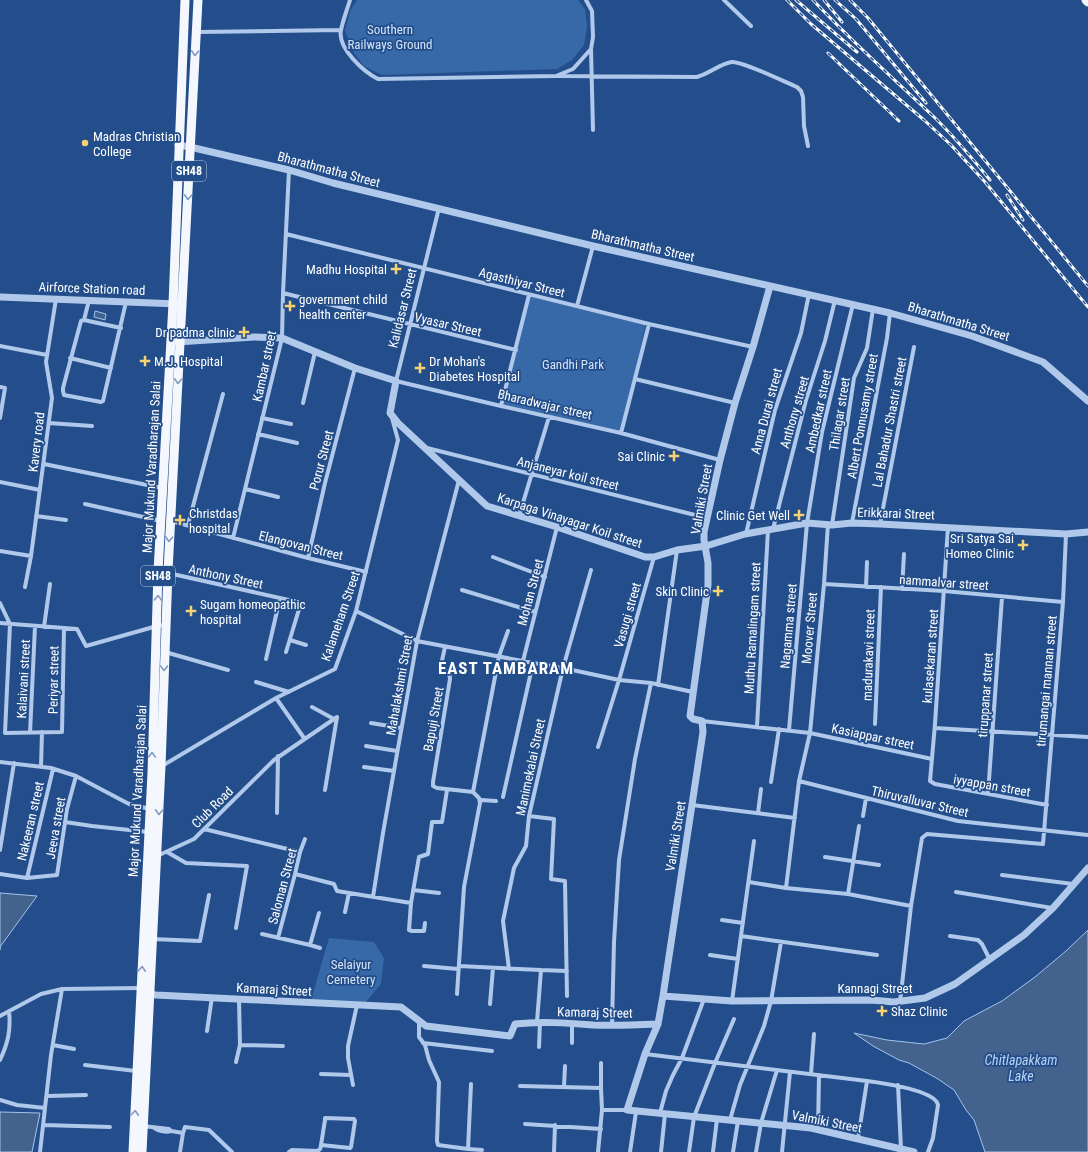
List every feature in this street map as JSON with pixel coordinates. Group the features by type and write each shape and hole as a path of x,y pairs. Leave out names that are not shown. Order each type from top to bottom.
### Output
{"main road":[{"name":"SH48","path":"178,304 178,145 185,0"},
{"name":"SH48","path":"176,342 190,147 198,0"},
{"name":"Major Mukund Varadharajan Salai","path":"133,1152 150,809 161,626 164,520 168,489 176,342"},
{"name":"Major Mukund Varadharajan Salai","path":"142,1152 161,766 165,652 161,626 168,573 164,520"}],"street":[{"path":"350,0 340,30 342,41 356,63 378,79 556,76 698,77 727,63 738,62 797,87 801,91 803,96 804,126 808,146"},
{"path":"586,0 592,11 593,37 591,49 593,130"},
{"path":"724,0 751,26"},
{"path":"196,32 340,30"},
{"path":"556,76 573,69 591,49"},
{"name":"Bharathmatha Street","path":"178,145 288,170 332,183 593,246 853,304 972,336 1043,362 1088,401"},
{"name":"Kambar street","path":"232,538 282,338 288,170"},
{"name":"Kalidasar Street","path":"390,413 396,381 439,208"},
{"name":"Agasthiyar Street","path":"286,234 649,324 753,347"},
{"path":"577,306 593,246"},
{"name":"Valmiki Street","path":"770,286 735,403 720,460 704,532 708,564 708,585 690,716 693,719 702,721 703,732 658,1024 627,1110 818,1129 914,1152"},
{"name":"Vyasar Street","path":"283,293 516,350"},
{"path":"501,406 530,294"},
{"name":"Anna Durai street","path":"746,534 775,410 801,333 809,294"},
{"name":"Airforce Station road","path":"0,297 178,304"},
{"name":"Kavery road","path":"25,587 31,556 52,398 46,362 56,299"},
{"path":"89,300 84,320 81,321 70,358 63,391 64,394 101,402 103,401 126,302"},
{"name":"Anthony street","path":"770,530 804,406 825,342 835,300"},
{"name":"Ambedkar street","path":"807,523 822,432 853,304"},
{"name":"Thilagar street","path":"830,524 854,378 867,348 873,309"},
{"name":"Albert Ponnusamy street","path":"852,523 890,313"},
{"path":"84,320 121,328"},
{"path":"621,433 649,324"},
{"name":"Bharadwajar street","path":"176,342 254,336 282,338 355,368 396,381 621,433 720,460"},
{"path":"0,346 48,354"},
{"name":"Lal Bahadur Shastri street","path":"880,524 914,348"},
{"path":"303,404 315,352"},
{"path":"70,358 111,368"},
{"name":"Porur Street","path":"308,558 325,483 355,368"},
{"path":"635,379 735,403"},
{"path":"0,387 5,388 0,418"},
{"path":"188,525 223,394"},
{"name":"Karpaga Vinayagar Koil street","path":"390,413 398,423 487,506 557,527 645,557 654,557 677,550 706,546"},
{"name":"Kalameham Street","path":"152,773 161,766 276,698 335,669 356,611 398,440 390,413"},
{"path":"519,516 549,417"},
{"path":"262,418 291,424"},
{"path":"49,423 92,426"},
{"path":"258,434 297,443"},
{"name":"Anjaneyar koil street","path":"424,447 707,518"},
{"path":"44,464 168,489"},
{"name":"Mahalakshmi Street","path":"373,897 382,834 417,641 459,480"},
{"path":"0,482 40,490"},
{"path":"245,489 278,497"},
{"name":"Elangovan Street","path":"86,504 188,525 232,538 366,572"},
{"path":"36,516 66,520"},
{"name":"Erikkarai Street","path":"706,546 746,534 807,523 880,524 1066,534 1088,532"},
{"name":"Nagamma street","path":"789,730 807,523"},
{"name":"Moover Street","path":"810,733 830,524"},
{"name":"Mohan Street","path":"523,661 557,527"},
{"name":"kulasekaran street","path":"935,784 930,781 935,728 948,527"},
{"name":"Muthu Ramalingam street","path":"757,726 770,530"},
{"name":"tirumangai mannan street","path":"911,906 922,838 927,834 1043,844 1063,602 1066,534"},
{"path":"658,685 677,550"},
{"path":"0,551 31,556"},
{"path":"902,589 904,554"},
{"name":"Vasugi street","path":"598,747 619,680 654,557"},
{"path":"493,558 544,577"},
{"path":"866,586 867,562"},
{"name":"Manimekalai Street","path":"509,969 503,921 514,868 526,846 529,816 563,668 591,570"},
{"name":"Anthony Street","path":"168,573 298,602 300,606 290,640"},
{"path":"44,627 50,584"},
{"name":"nammalvar street","path":"824,584 944,591 1063,602"},
{"name":"madurakavi street","path":"875,724 881,587"},
{"path":"462,590 535,612"},
{"name":"tiruppanar street","path":"988,794 1002,597"},
{"path":"266,659 280,598"},
{"path":"0,603 10,624 5,733 42,732 41,767"},
{"path":"356,611 417,641 619,680 658,685 693,692"},
{"path":"0,623 77,629 86,646 161,626"},
{"name":"Kalaivani street","path":"30,733 35,626"},
{"name":"Periyar street","path":"42,732 62,732 64,628"},
{"path":"473,792 499,656 508,630"},
{"path":"286,652 290,640 306,645"},
{"name":"Bapuji Street","path":"445,647 441,665 442,668 447,671 450,679 433,782 434,786 437,788 447,790"},
{"path":"165,652 228,670"},
{"path":"504,797 533,664"},
{"path":"256,682 289,692"},
{"path":"612,1025 614,942 619,860 635,760 651,684"},
{"path":"276,698 304,738"},
{"path":"312,707 336,718 325,790"},
{"name":"Club Road","path":"157,856 194,840 278,756 336,718"},
{"name":"Kasiappar street","path":"702,721 810,733 932,759"},
{"path":"370,723 401,728"},
{"path":"935,728 992,733 1088,737"},
{"path":"772,782 779,729"},
{"path":"786,888 799,781 810,733"},
{"path":"366,746 397,751"},
{"path":"277,813 278,756"},
{"path":"0,762 53,768 76,776 129,804 150,809"},
{"path":"0,850 14,763"},
{"path":"364,767 394,771"},
{"name":"Nakeeran street","path":"28,878 53,768"},
{"name":"Jeeva street","path":"0,874 28,878 57,875 65,822 71,791 76,776"},
{"name":"Thiruvalluvar Street","path":"799,781 958,821 1088,835"},
{"name":"iyyappan street","path":"935,784 1047,805"},
{"path":"758,813 761,789"},
{"path":"425,923 423,931 410,931 409,926 413,890 419,857 427,855 428,853 432,822 443,821 447,790 473,792 480,800 496,801"},
{"path":"862,816 866,798"},
{"path":"457,994 464,887 480,800"},
{"path":"692,805 795,818"},
{"path":"0,812 6,813"},
{"path":"529,816 554,819 551,879 565,881 567,996"},
{"path":"65,822 149,832"},
{"path":"848,894 859,826"},
{"path":"204,829 300,852"},
{"name":"Saloman Street","path":"278,938 296,874 300,852 305,839"},
{"path":"732,1001 754,841"},
{"path":"167,852 186,863 247,866 236,928"},
{"path":"825,857 879,865"},
{"name":"Kannagi Street","path":"663,996 732,1001 871,1000 900,1002 925,998 955,984 1024,935 1053,908 1088,868"},
{"path":"296,874 334,884 337,891 411,903"},
{"path":"1002,875 1073,884"},
{"path":"749,882 786,888 848,894 911,906 900,1002"},
{"path":"413,890 439,893"},
{"path":"956,892 1053,908"},
{"path":"345,912 349,893"},
{"path":"152,939 200,941 209,895"},
{"path":"310,945 319,913"},
{"path":"722,920 743,923"},
{"path":"262,934 320,948"},
{"path":"741,936 877,955"},
{"path":"950,936 978,940 990,960"},
{"path":"730,1120 740,1085 764,1026 772,1001 780,942"},
{"path":"710,955 738,959"},
{"path":"424,966 567,971"},
{"path":"490,1004 493,968"},
{"path":"539,1047 541,970"},
{"path":"0,1016 42,994 62,989 141,988 149,994"},
{"path":"40,1152 51,1055 62,989"},
{"name":"Kamaraj Street","path":"149,994 401,1007 426,1026 510,1036 515,1024 539,1022 612,1025 658,1024"},
{"path":"207,1031 212,997"},
{"path":"236,1062 240,1045 239,999"},
{"path":"661,1152 662,1114 666,1091 682,1058 704,999"},
{"path":"353,1085 348,1058 348,1046 357,1005"},
{"path":"0,1060 9,1036 10,1010"},
{"path":"689,1152 694,1117 715,1062 734,1019"},
{"path":"419,1021 419,1037 423,1042 439,1082 437,1143 440,1146 482,1150"},
{"path":"572,1023 572,1043"},
{"path":"811,1074 814,1034"},
{"path":"423,1042 492,1051"},
{"path":"53,1045 74,1049"},
{"path":"240,1045 283,1046"},
{"path":"646,1054 867,1081 898,1086 931,1096 938,1102 938,1105 928,1152"},
{"path":"598,1152 602,1110 601,1062"},
{"path":"85,1064 137,1072"},
{"path":"564,1087 565,1066"},
{"path":"756,1152 761,1123 777,1070"},
{"path":"782,1152 790,1072"},
{"path":"321,1074 351,1075"},
{"path":"818,1129 819,1075"},
{"path":"858,1139 867,1081"},
{"path":"468,1149 471,1084"},
{"path":"520,1086 601,1088"},
{"path":"898,1086 901,1149"},
{"path":"47,1096 86,1095"},
{"path":"0,1100 17,1105 45,1108"},
{"path":"602,1110 627,1110"},
{"path":"630,1152 636,1112"},
{"path":"289,1152 292,1150 317,1151 321,1148 321,1145 325,1118 354,1119 355,1121 350,1148 321,1145"},
{"path":"713,1152 717,1119"},
{"path":"733,1152 738,1121"},
{"path":"525,1124 601,1129"},
{"path":"44,1125 110,1127"},
{"path":"554,1152 555,1125"},
{"path":"143,1126 154,1128 156,1130 183,1133"},
{"path":"180,1152 184,1129 187,1127 209,1130 232,1152"}],"green space":[{"name":"Southern Railways Ground","path":"357,0 578,0 585,9 587,27 584,45 572,60 557,69 382,75 364,66 354,53 345,31 350,11"},
{"name":"Gandhi Park","path":"529,295 646,323 622,431 501,406"},
{"name":"Selaiyur Cemetery","path":"329,938 374,942 384,958 381,984 365,1003 311,1000"}],"water":[{"path":"95,311 106,314 105,320 94,317"},
{"path":"0,893 37,896 0,947"},
{"name":"Chitlapakkam Lake","path":"1088,930 1088,1152 985,1152 974,1120 954,1090 938,1079 909,1063 899,1060 873,1046 854,1033 887,1040 924,1044 947,1038 964,1021 1002,1001 1035,977"},
{"path":"0,1112 40,1113 32,1152 0,1152"}],"railway":[{"path":"787,0 811,24 924,120 951,145 985,182 1088,307"},
{"path":"796,0 857,52"},
{"path":"813,0 857,45 941,124 963,147 990,180"},
{"path":"824,0 842,22"},
{"path":"835,0 856,19 926,103"},
{"path":"850,0 868,18 1088,286"},
{"path":"828,53 899,121"},
{"path":"1007,195 1023,220"}],"place":[{"name":"Madras Christian College","path":"85,143"},
{"name":"Madhu Hospital","path":"396,269"},
{"name":"government child health center","path":"290,306"},
{"name":"Dr padma clinic","path":"244,332"},
{"name":"M.J. Hospital","path":"145,361"},
{"name":"Dr Mohan's Diabetes Hospital","path":"420,368"},
{"name":"Sai Clinic","path":"674,456"},
{"name":"Clinic Get Well","path":"799,515"},
{"name":"Christdas hospital","path":"180,520"},
{"name":"Sri Satya Sai Homeo Clinic","path":"1023,545"},
{"name":"Skin Clinic","path":"718,591"},
{"name":"Sugam homeopathic hospital","path":"191,611"},
{"name":"Shaz Clinic","path":"882,1011"}],"district":[{"name":"EAST TAMBARAM","path":"506,668"}]}
